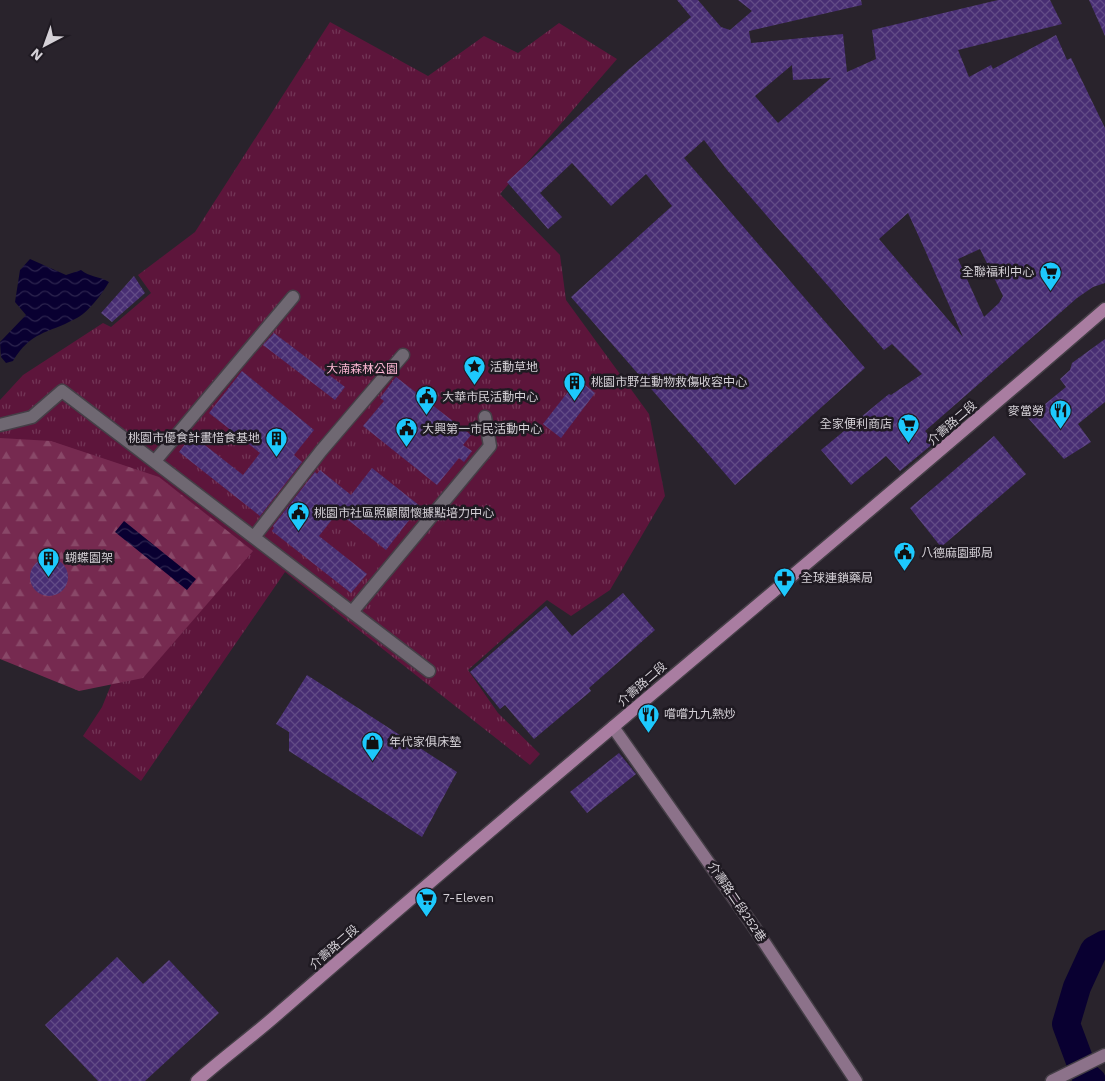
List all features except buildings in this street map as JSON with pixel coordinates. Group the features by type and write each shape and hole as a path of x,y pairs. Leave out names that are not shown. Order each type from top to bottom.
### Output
{"main road":[{"name":"介壽路二段","path":"197,1081 269,1022 482,836 945,447 1105,308"}],"street":[{"path":"155,461 293,297"},
{"path":"254,537 321,451 403,355"},
{"path":"0,425 32,417 62,390 429,671"},
{"path":"352,612 490,446 484,417"},
{"name":"介壽路二段252巷","path":"613,727 754,927 856,1081"},
{"path":"1052,1081 1102,1056"}],"green space":[{"name":"大湳森林公園","path":"330,22 428,76 484,36 518,53 559,23 617,59 500,194 560,255 566,300 649,414 665,496 610,590 571,616 547,600 468,670 498,713 540,754 530,765 285,572 141,781 83,736 102,707 113,680 0,630 0,400 23,375 103,323 111,327 151,293 138,275 195,232"},
{"path":"0,438 51,441 159,477 253,551 143,678 79,691 0,659"}],"water":[{"path":"30,259 66,275 81,270 109,282 90,308 80,316 33,338 13,361 6,363 1,357 0,342 26,315 15,302 20,270"},
{"path":"124,521 196,579 187,590 115,532"}],"waterway":[{"path":"1092,1081 1085,1075 1066,1024 1077,987 1094,950 1105,944"}],"place":[{"name":"全聯福利中心","path":"1050,291"},
{"name":"活動草地","path":"474,386"},
{"name":"桃園市野生動物救傷收容中心","path":"575,401"},
{"name":"大華市民活動中心","path":"426,416"},
{"name":"麥當勞","path":"1060,430"},
{"name":"全家便利商店","path":"908,443"},
{"name":"大興第一市民活動中心","path":"406,448"},
{"name":"桃園市優食計畫惜食基地","path":"276,457"},
{"name":"桃園市社區照顧關懷據點培力中心","path":"298,532"},
{"name":"八德麻園郵局","path":"905,572"},
{"name":"蝴蝶園架","path":"49,577"},
{"name":"全球連鎖藥局","path":"785,597"},
{"name":"嚐嚐九九熱炒","path":"648,733"},
{"name":"年代家俱床墊","path":"373,761"},
{"name":"7-Eleven","path":"427,917"}]}
